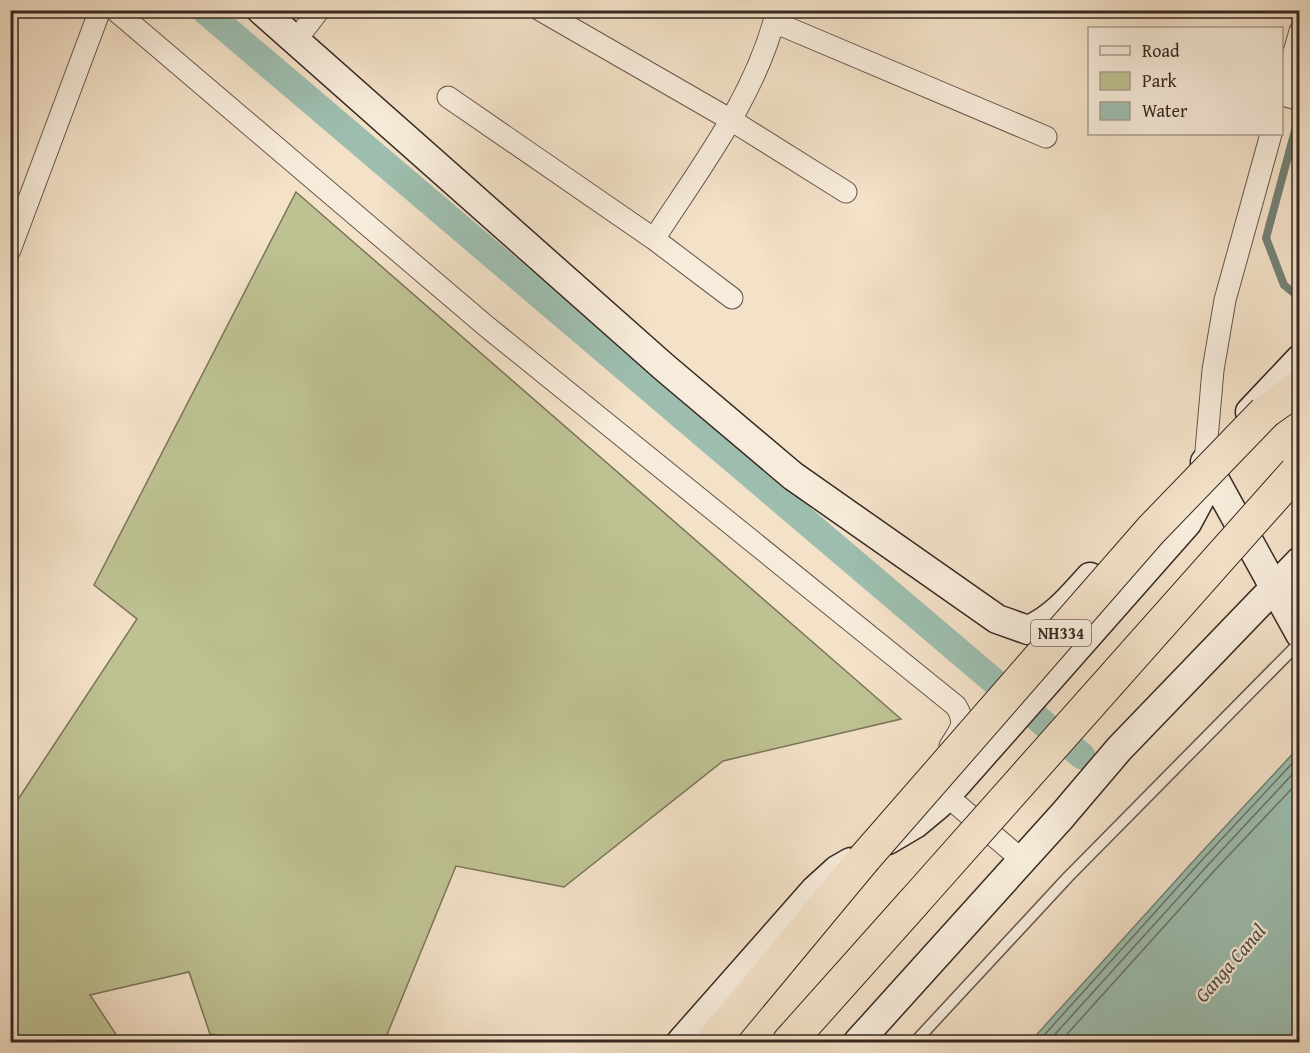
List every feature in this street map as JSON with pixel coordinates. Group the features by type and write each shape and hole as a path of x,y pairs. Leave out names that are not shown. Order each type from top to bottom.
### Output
{"highway":[{"name":"NH334","path":"712,1042 863,860 1151,530 1265,412 1299,387"},
{"path":"789,1042 1298,470"}],"street":[{"path":"10,250 100,10"},
{"path":"115,10 486,326 956,706 962,716 962,726 943,757 941,780 946,796 1021,859"},
{"path":"261,10 664,367 793,476 997,619 1028,630 1042,624 1064,604 1205,462 1299,359"},
{"path":"297,40 319,10"},
{"path":"540,10 731,120 846,192"},
{"path":"654,238 731,120 758,70 775,16 1046,137"},
{"path":"1283,88 1299,31"},
{"path":"1283,96 1298,100"},
{"path":"448,97 654,238 732,298"},
{"path":"681,1042 815,890 837,870 915,824 946,796 1187,523 1200,499 1213,370 1225,300 1271,135"},
{"path":"1205,462 1299,634"},
{"path":"858,1042 1119,749 1299,561"}],"lane":[{"path":"915,1042 1068,878 1299,642"}],"green space":[{"path":"296,192 901,719 723,761 564,887 456,866 384,1042 273,1042 210,1034 189,972 90,995 121,1042 11,1042 11,810 137,619 94,585"}],"water":[{"name":"Ganga Canal","path":"1299,747 1299,1042 1030,1042 1198,856"}],"waterway":[{"path":"204,10 1082,756"},
{"path":"1300,112 1266,238 1284,285 1300,298"}]}
